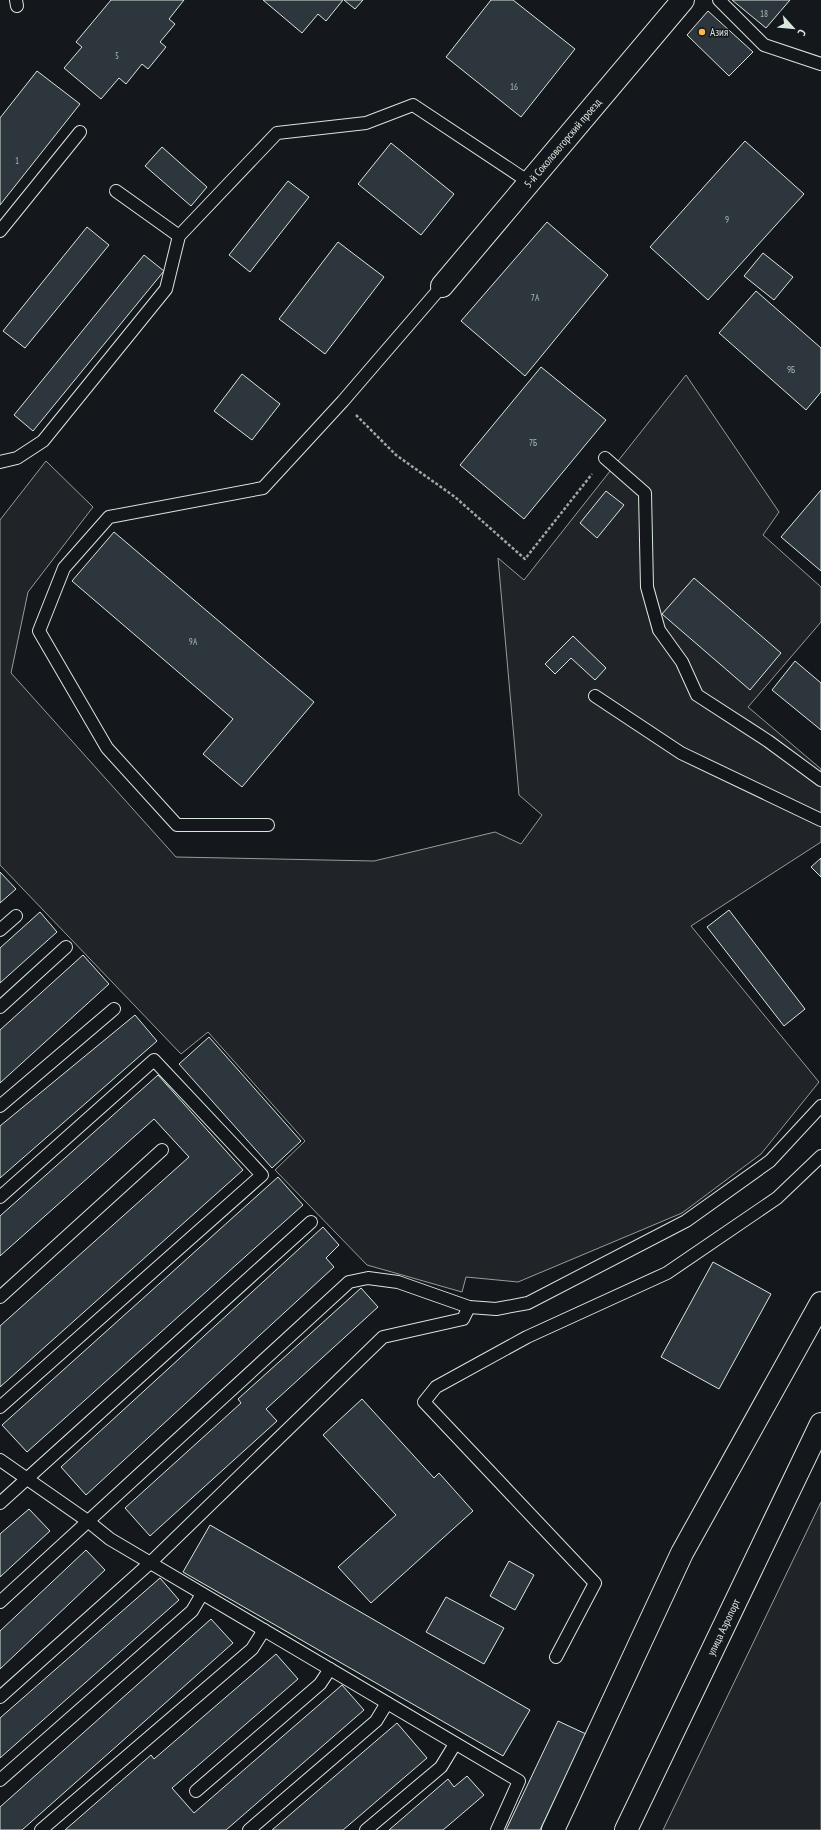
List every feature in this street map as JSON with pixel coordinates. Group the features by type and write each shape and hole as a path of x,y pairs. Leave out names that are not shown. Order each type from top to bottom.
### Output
{"street":[{"name":"5-й Соколовогорский проезд","path":"442,286 683,0"},
{"path":"553,1830 682,1553 821,1303"},
{"name":"улица Аэропорт","path":"626,1830 821,1424"}],"lane":[{"path":"719,0 764,45 821,64"},
{"path":"0,462 17,458 43,441 166,289 179,236 277,133 366,123 413,105 530,182"},
{"path":"0,231 80,132"},
{"path":"116,192 179,236"},
{"path":"268,825 177,824 106,748 40,631 64,568 108,516 263,488 342,401 442,286"},
{"path":"605,458 645,494 647,587 659,630 682,662 697,694 768,741 821,780"},
{"path":"595,696 681,753 821,820"},
{"path":"0,930 16,916"},
{"path":"0,1007 66,947"},
{"path":"0,1106 114,1009"},
{"path":"0,1197 154,1060 262,1175 0,1407"},
{"path":"0,1602 350,1282 368,1278 398,1282 469,1307 496,1309 528,1304 686,1221 770,1161 821,1106"},
{"path":"0,1297 162,1150"},
{"path":"556,1657 595,1583 424,1402 436,1387 528,1337 667,1273 777,1198 821,1156"},
{"path":"0,1503 311,1222"},
{"path":"0,1697 150,1563 383,1338 462,1319 469,1307"},
{"path":"0,1460 89,1522 110,1539 520,1782 497,1830"},
{"path":"0,1780 192,1611 202,1594"},
{"path":"41,1830 252,1649 264,1630"},
{"path":"196,1791 320,1684 330,1669"},
{"path":"249,1830 376,1721 387,1704"},
{"path":"366,1830 441,1767 455,1744"}],"path":[{"path":"342,401 396,456 455,497 525,559 605,458"}],"shaded area":[{"path":"686,375 779,512 763,535 821,587 821,622 748,707 821,769 821,842 691,926 819,1082 761,1154 682,1213 518,1282 466,1277 462,1292 367,1265 275,1170 305,1141 208,1032 181,1054 0,865 0,520 46,461 93,507 28,592 11,673 176,857 374,861 495,832 521,844 542,815 519,795 498,558 524,580"},
{"path":"821,1502 821,1830 663,1830"}],"building":[{"path":"111,0 184,0 169,19 175,24 160,42 166,47 148,69 142,64 126,84 119,78 101,99 64,68 82,47 76,42"},
{"path":"263,0 343,0 326,21 318,14 302,33"},
{"path":"344,0 363,0 355,9"},
{"path":"491,0 513,0 575,49 521,117 446,57"},
{"path":"732,0 790,0 766,28"},
{"path":"708,11 753,52 729,76 687,35"},
{"path":"37,71 80,104 0,205 0,118"},
{"path":"745,141 804,194 708,300 650,247"},
{"path":"391,143 454,194 421,235 358,184"},
{"path":"162,147 207,187 191,206 145,166"},
{"path":"288,181 309,197 250,272 229,255"},
{"path":"547,222 608,275 525,376 461,321"},
{"path":"87,227 109,245 25,348 3,331"},
{"path":"338,242 384,277 325,354 279,319"},
{"path":"763,253 793,277 774,300 744,276"},
{"path":"144,255 164,271 33,431 14,415"},
{"path":"756,291 821,348 821,392 806,410 719,333"},
{"path":"541,367 606,420 524,519 460,465"},
{"path":"242,374 280,404 252,440 214,411"},
{"path":"821,490 821,571 781,537"},
{"path":"606,491 624,505 597,538 580,523"},
{"path":"114,532 314,702 242,787 203,754 233,719 72,581"},
{"path":"694,578 781,653 750,690 662,614"},
{"path":"573,636 606,668 595,680 571,658 555,674 545,664"},
{"path":"795,661 821,683 821,730 772,690"},
{"path":"821,858 821,877 811,867"},
{"path":"0,872 16,889 0,903"},
{"path":"729,910 805,1009 784,1026 707,927"},
{"path":"40,912 57,932 0,983 0,948"},
{"path":"83,955 109,984 0,1083 0,1030"},
{"path":"135,1015 157,1041 0,1178 0,1126"},
{"path":"209,1037 301,1141 272,1168 179,1064"},
{"path":"158,1075 243,1170 0,1387 0,1326 189,1157 154,1119 0,1256 0,1216"},
{"path":"278,1177 303,1205 27,1452 2,1425"},
{"path":"323,1227 339,1245 326,1258 334,1267 86,1495 61,1467"},
{"path":"713,1262 771,1294 719,1389 661,1357"},
{"path":"361,1288 378,1307 266,1409 277,1421 150,1536 125,1508 241,1403 238,1399"},
{"path":"362,1399 434,1478 439,1473 473,1511 371,1603 338,1567 396,1515 323,1435"},
{"path":"29,1509 50,1531 0,1577 0,1534"},
{"path":"210,1525 530,1710 503,1756 183,1572"},
{"path":"86,1550 105,1570 0,1669 0,1631"},
{"path":"509,1561 534,1575 515,1610 490,1596"},
{"path":"160,1578 179,1600 0,1758 0,1718"},
{"path":"446,1597 504,1628 484,1664 426,1632"},
{"path":"211,1619 233,1643 22,1830 0,1830 0,1807"},
{"path":"276,1654 298,1679 172,1788 194,1813 342,1685 364,1710 226,1830 65,1830 151,1755 154,1759"},
{"path":"558,1721 586,1734 540,1830 506,1830"},
{"path":"397,1723 427,1758 343,1830 272,1830"},
{"path":"467,1776 484,1795 443,1830 389,1830 448,1779 454,1787"}],"place":[{"name":"Азия","path":"702,32"}]}
